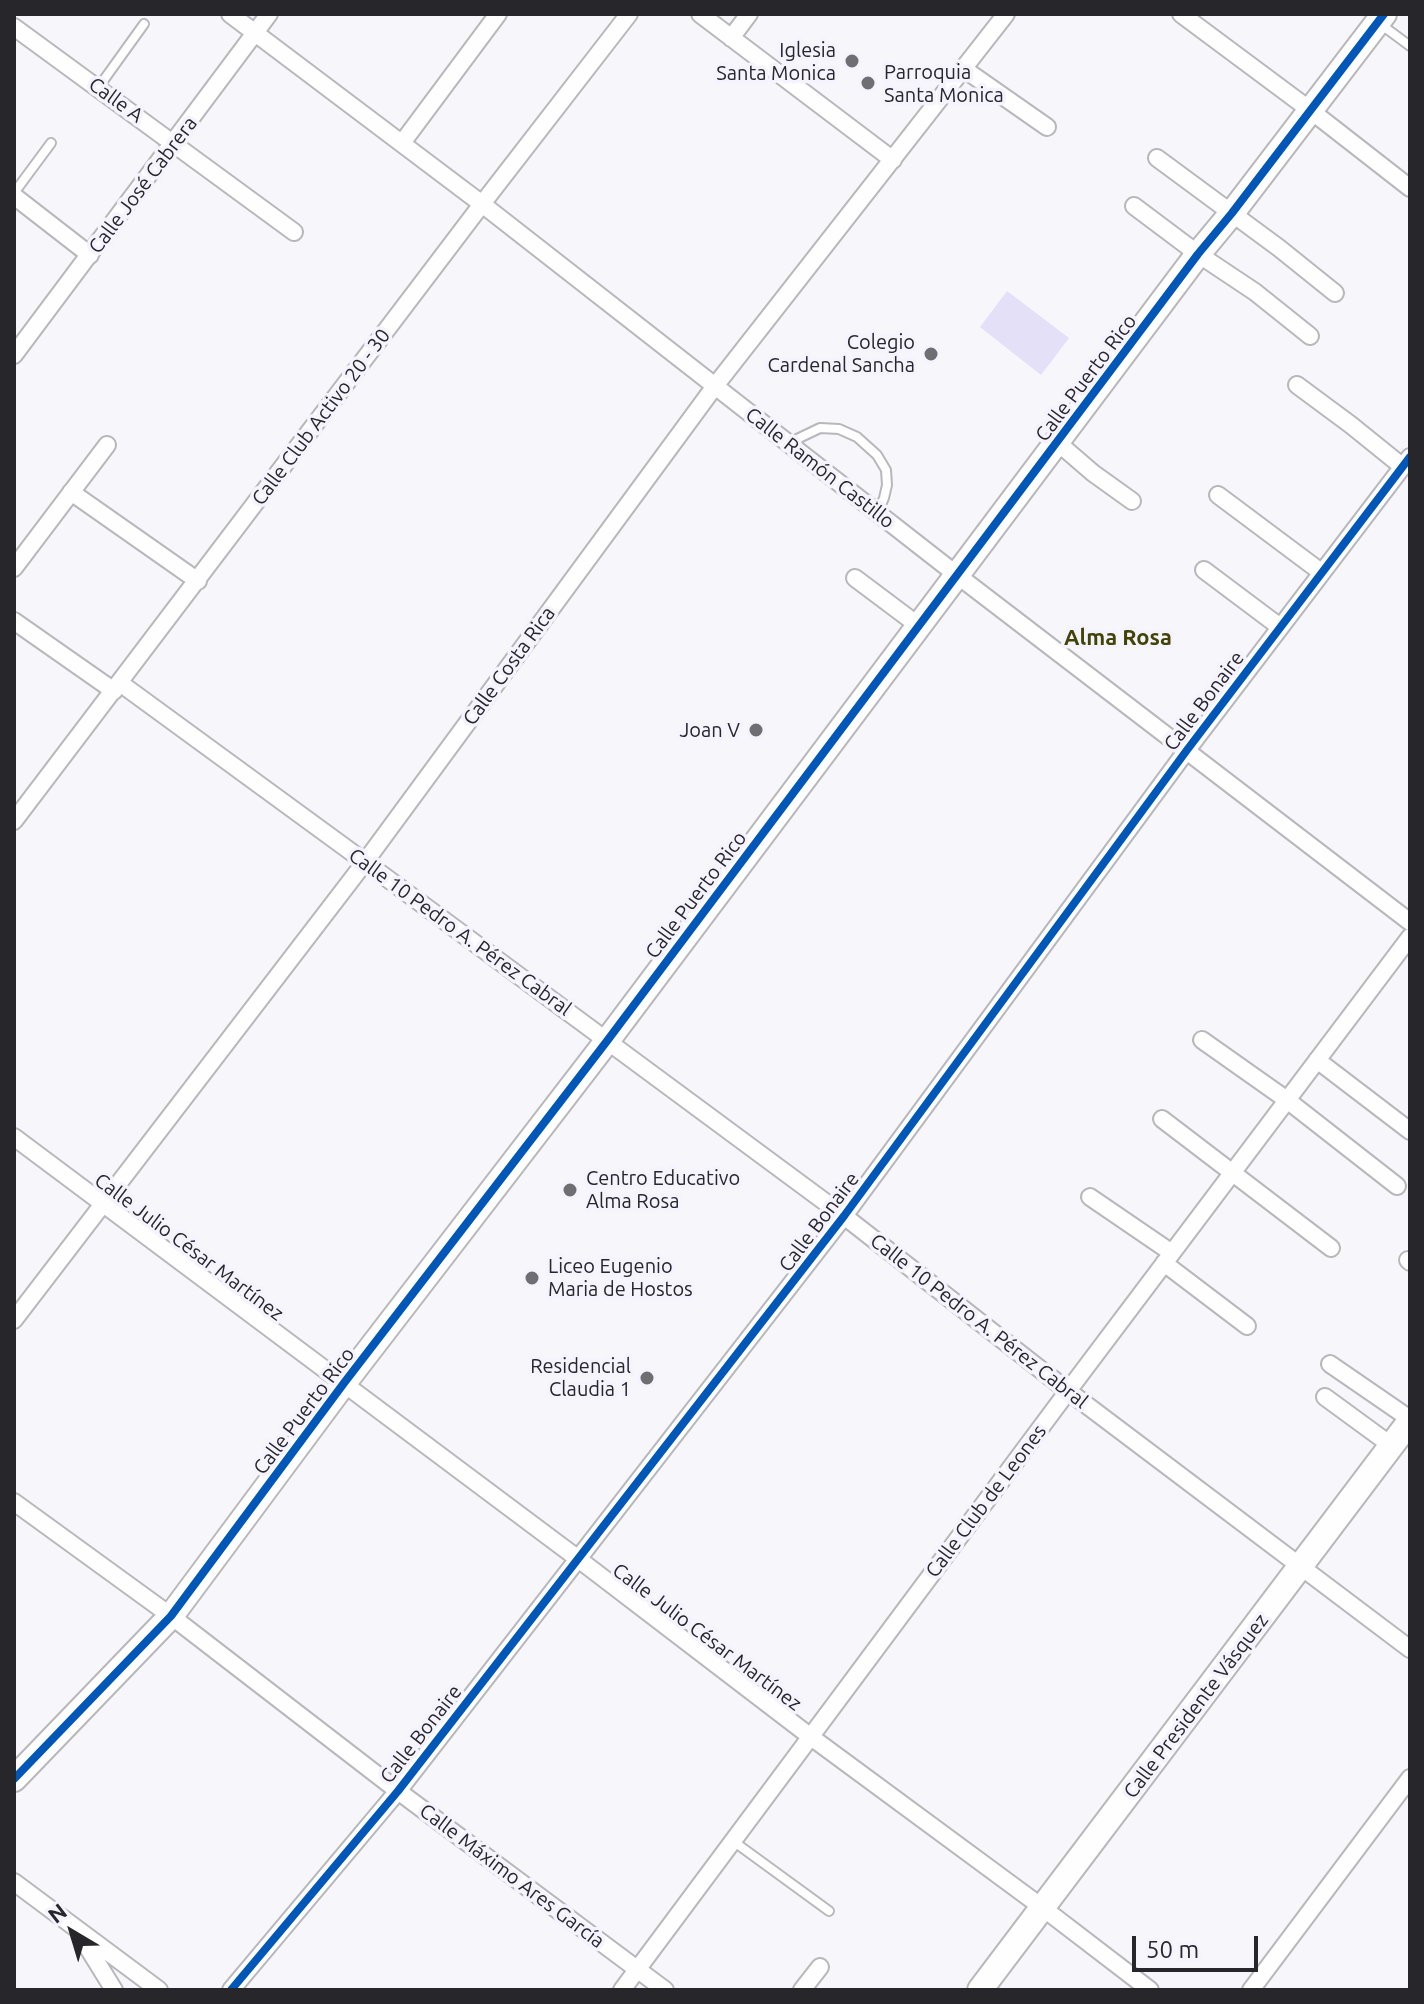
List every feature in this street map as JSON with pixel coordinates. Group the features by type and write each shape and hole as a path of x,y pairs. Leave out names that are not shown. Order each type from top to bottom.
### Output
{"street":[{"name":"Calle Ramón Castillo","path":"230,14 482,204 957,575 1410,922"},
{"name":"Calle José Cabrera","path":"17,346 90,255 269,14"},
{"path":"402,143 498,14"},
{"name":"Calle Club Activo 20 - 30","path":"14,821 629,14"},
{"path":"700,14 893,160"},
{"path":"731,38 749,14"},
{"name":"Calle Costa Rica","path":"14,1320 365,862 715,386 1006,14"},
{"path":"1181,14 1410,188"},
{"name":"Calle Puerto Rico","path":"14,1779 171,1616 1198,254 1381,18"},
{"name":"Calle A","path":"14,27 294,232"},
{"path":"964,69 1047,127"},
{"path":"1157,158 1335,293"},
{"path":"14,195 90,255"},
{"path":"1134,206 1255,292 1310,336"},
{"path":"1297,385 1406,462"},
{"path":"1057,442 1132,501"},
{"path":"14,568 107,445"},
{"name":"Calle Bonaire","path":"231,1990 398,1791 844,1216 1187,750 1406,462"},
{"path":"71,492 198,581"},
{"path":"1218,495 1321,572"},
{"path":"1204,570 1280,627"},
{"path":"855,578 919,626"},
{"name":"Calle 10 Pedro A. Pérez Cabral","path":"14,621 117,687 365,862 844,1216 1068,1391 1410,1649"},
{"name":"Calle Club de Leones","path":"622,1990 1410,937"},
{"path":"1202,1040 1287,1100 1397,1186"},
{"path":"1317,1060 1410,1131"},
{"path":"1162,1119 1331,1248"},
{"name":"Calle Julio César Martínez","path":"14,1137 1150,1990"},
{"path":"1090,1197 1247,1326"},
{"path":"1330,1364 1410,1420"},
{"path":"1325,1397 1392,1446"},
{"name":"Calle Presidente Vásquez","path":"980,1990 1410,1420"},
{"name":"Calle Máximo Ares García","path":"14,1502 171,1616 398,1791 665,1990"},
{"path":"1251,1990 1410,1778"},
{"path":"14,1882 159,1990"},
{"path":"75,1927 114,1990"},
{"path":"802,1990 820,1967"}],"lane":[{"path":"1381,18 1410,46"},
{"path":"98,88 144,24"},
{"path":"14,195 51,143"},
{"path":"791,445 820,428 839,429 857,437 877,455 886,470 887,485 877,513"},
{"path":"733,1841 829,1911"}],"shaded area":[{"path":"1007,291 1069,338 1041,375 980,327"}],"cycle path":[{"path":"14,1779 171,1616 1198,254 1384,14"},
{"path":"231,1990 398,1791 844,1216 1187,750 1410,457"}],"place":[{"name":"Iglesia Santa Monica","path":"852,61"},
{"name":"Parroquia Santa Monica","path":"868,83"},
{"name":"Colegio Cardenal Sancha","path":"931,354"},
{"name":"Joan V","path":"756,730"},
{"name":"Centro Educativo Alma Rosa","path":"570,1190"},
{"name":"Liceo Eugenio Maria de Hostos","path":"532,1278"},
{"name":"Residencial Claudia 1","path":"647,1378"}],"district":[{"name":"Alma Rosa","path":"1118,638"}]}
